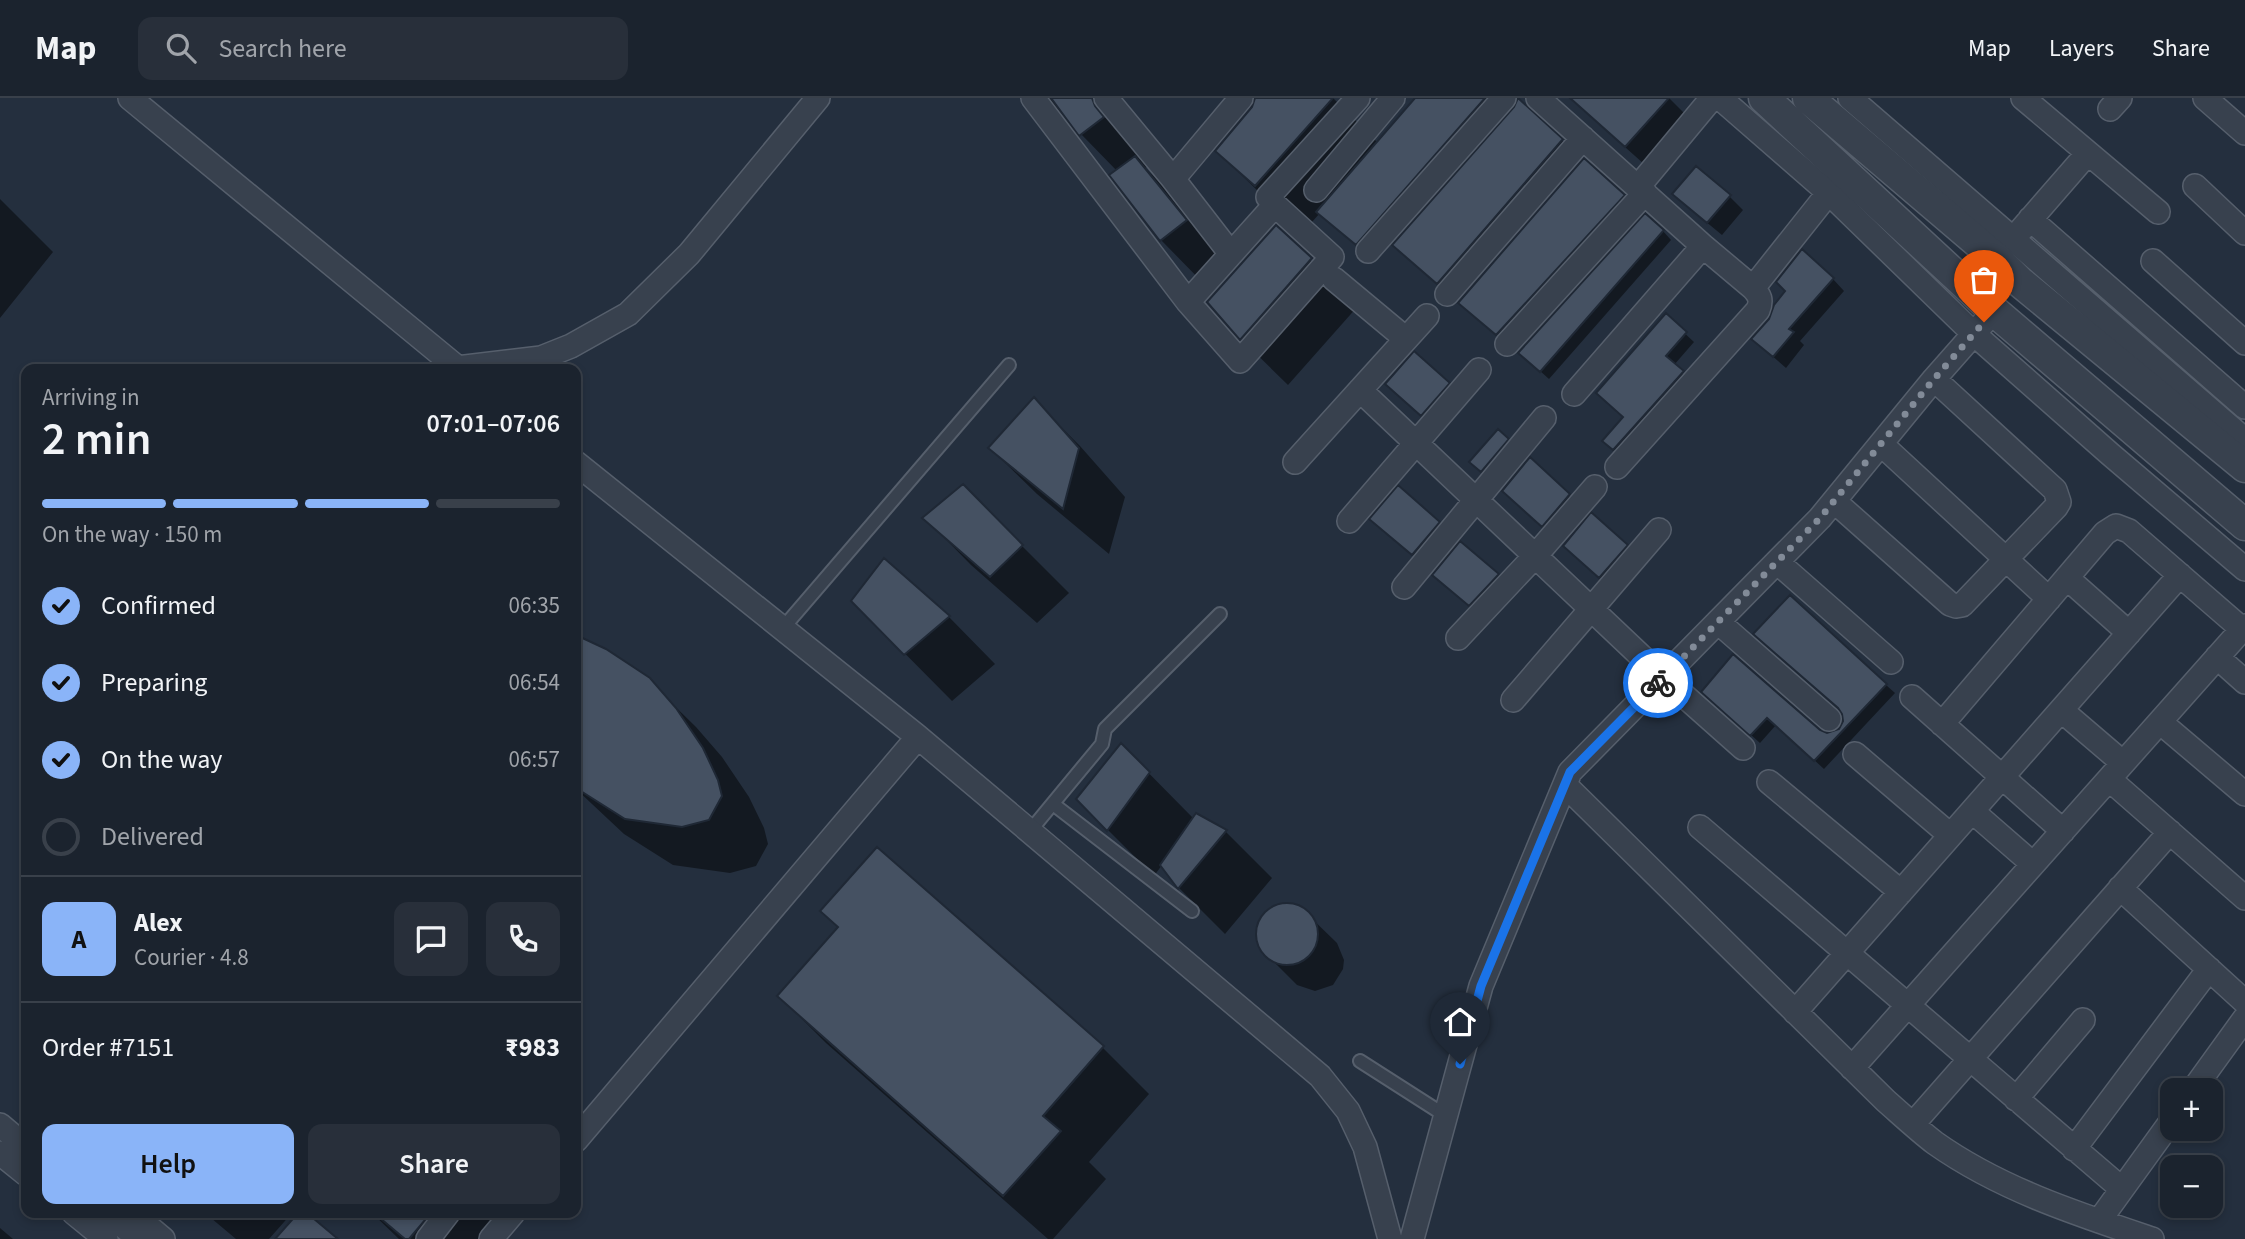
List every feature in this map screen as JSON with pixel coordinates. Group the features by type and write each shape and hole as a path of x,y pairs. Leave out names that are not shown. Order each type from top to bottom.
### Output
{"street":[{"path":"130,98 452,364"},
{"path":"542,363 628,314 689,254 818,98"},
{"path":"1033,98 1188,302 1240,361 1332,257 1268,198 1358,98"},
{"path":"1106,98 1231,254"},
{"path":"1316,190 1393,98"},
{"path":"1368,251 1504,98"},
{"path":"1538,98 1753,288 1761,303 1758,310 1618,467"},
{"path":"1507,344 1642,190 1712,98"},
{"path":"1720,98 1781,133 2245,525"},
{"path":"1764,98 1781,133"},
{"path":"1850,98 2005,249 2020,282 2239,443"},
{"path":"2023,98 2158,212"},
{"path":"2206,98 2245,133"},
{"path":"1781,133 1810,99 2005,249"},
{"path":"1173,179 1232,102"},
{"path":"1447,294 1583,138"},
{"path":"2005,249 2088,153"},
{"path":"1753,288 1837,183"},
{"path":"1837,183 1974,334 2245,569"},
{"path":"2195,186 2245,233"},
{"path":"1188,302 1275,205"},
{"path":"2030,219 2245,408"},
{"path":"1574,394 1703,246"},
{"path":"2153,261 2245,343"},
{"path":"1334,279 1406,339"},
{"path":"1412,1239 1481,986 1570,772 1834,501 1994,311"},
{"path":"1295,462 1427,316"},
{"path":"1349,522 1479,370"},
{"path":"1834,501 1956,607 1962,605 2056,508 2058,496 2055,490 1934,379"},
{"path":"1360,390 1663,677 1743,748"},
{"path":"1404,587 1544,418"},
{"path":"1881,444 2049,599"},
{"path":"581,467 918,737 1320,1076 1348,1111 1364,1147 1390,1239"},
{"path":"1458,638 1595,487"},
{"path":"1852,1068 2244,628 2129,531 2116,526 2105,533 1942,724"},
{"path":"1513,700 1659,530"},
{"path":"1777,562 1891,662"},
{"path":"1795,1012 2180,575"},
{"path":"2067,578 2129,633"},
{"path":"1718,622 1829,719"},
{"path":"2217,657 2245,682"},
{"path":"1912,697 2063,831"},
{"path":"2061,710 2170,832 2245,898"},
{"path":"2160,722 2245,794"},
{"path":"581,1134 918,737"},
{"path":"1855,754 1950,835"},
{"path":"1769,782 1901,892"},
{"path":"1564,785 1852,1068 1936,1143 1998,1181 2072,1212 2152,1239"},
{"path":"1972,811 2033,864"},
{"path":"1700,827 2122,1189"},
{"path":"1913,1124 2170,832"},
{"path":"2120,888 2245,1002"},
{"path":"2074,1149 2209,969"},
{"path":"2202,1078 2245,1018"},
{"path":"2017,1099 2082,1020"},
{"path":"0,1125 12,1162"},
{"path":"2099,1221 2160,1137"},
{"path":"80,1218 106,1239"},
{"path":"113,1218 139,1239"},
{"path":"138,1218 163,1239"},
{"path":"428,1239 444,1218"},
{"path":"491,1239 509,1218"}],"lane":[{"path":"783,628 1009,365"},
{"path":"1030,831 1102,744 1105,729 1220,614"},
{"path":"1053,804 1192,911"},
{"path":"1360,1061 1446,1116"}],"building":[{"path":"1051,98 1092,98 1104,117 1079,136"},
{"path":"1255,98 1333,98 1255,186 1215,151 1252,107"},
{"path":"1415,98 1485,98 1356,245 1316,212"},
{"path":"1518,98 1563,139 1437,284 1392,245 1514,107"},
{"path":"1570,98 1669,98 1625,147"},
{"path":"1135,156 1187,220 1160,241 1109,175"},
{"path":"1584,158 1625,195 1496,335 1458,303"},
{"path":"1696,166 1731,195 1707,223 1672,194"},
{"path":"1645,213 1664,230 1540,372 1518,353"},
{"path":"1276,225 1312,258 1240,340 1207,302"},
{"path":"1802,249 1834,278 1789,329 1794,332 1773,357 1751,339 1769,319 1774,305 1785,291 1776,282"},
{"path":"1666,313 1687,332 1666,356 1684,371 1613,450 1602,441 1623,417 1596,393"},
{"path":"1414,351 1450,383 1421,416 1385,384"},
{"path":"1034,397 1079,448 1063,509 988,448"},
{"path":"1498,429 1509,439 1481,472 1469,462"},
{"path":"1530,457 1570,494 1542,527 1502,491"},
{"path":"963,484 1023,545 990,577 922,518"},
{"path":"1398,485 1440,522 1412,555 1369,519"},
{"path":"1591,512 1628,545 1599,578 1563,546"},
{"path":"1460,541 1499,574 1469,606 1432,575"},
{"path":"884,558 950,616 904,655 851,601"},
{"path":"1790,595 1887,684 1814,761 1767,718 1750,736 1701,692 1733,654 1820,730 1827,733 1839,729 1843,721 1838,708 1753,634"},
{"path":"581,637 606,649 650,678 676,708 703,748 718,780 722,796 709,820 682,827 625,819 581,791"},
{"path":"1121,743 1150,772 1107,831 1076,799"},
{"path":"1196,813 1227,830 1178,889 1160,865"},
{"path":"877,847 1104,1046 1043,1116 1061,1131 1003,1196 777,996 838,927 820,911"},
{"path":"1287,903 1299,905 1309,912 1316,922 1316,946 1309,956 1299,963 1287,965 1275,963 1265,956 1258,946 1256,934 1258,922 1265,912 1275,905"},
{"path":"294,1218 313,1218 338,1239 275,1239"},
{"path":"380,1218 427,1218 409,1239 405,1239"}],"way so far":[{"path":"1658,683 1820,518 1984,322"}],"route":[{"path":"1460,1064 1481,986 1570,772 1658,683"}]}
